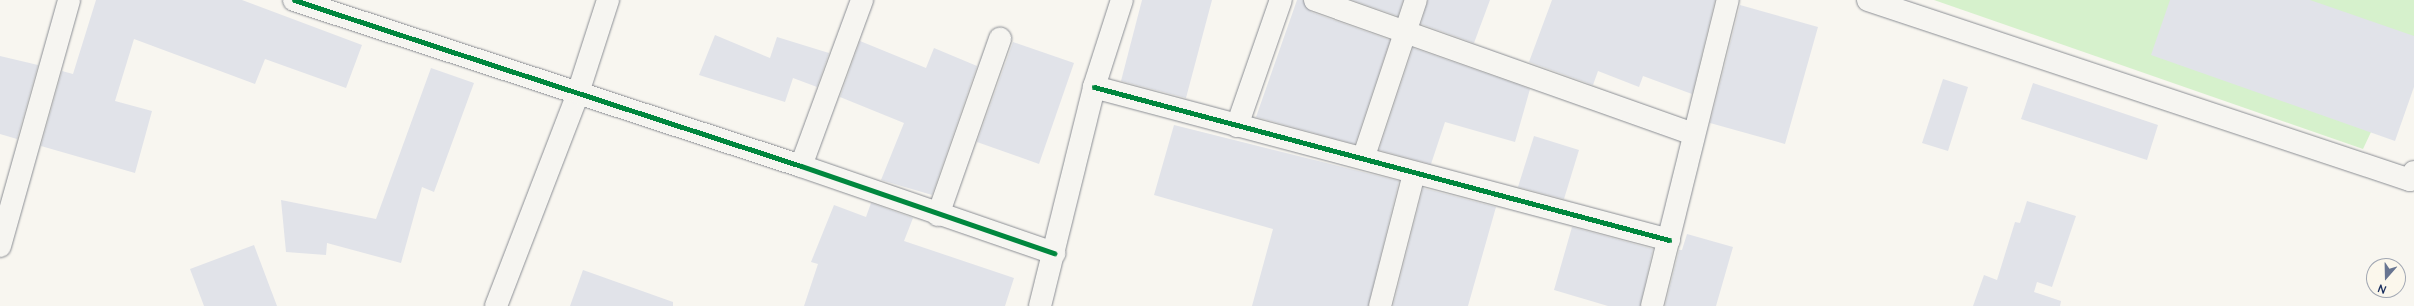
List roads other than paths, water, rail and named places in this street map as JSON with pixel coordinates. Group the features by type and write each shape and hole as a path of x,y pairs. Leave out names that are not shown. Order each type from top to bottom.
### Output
{"street":[{"path":"0,246 69,0"},
{"path":"294,0 801,166 938,215 1054,253"},
{"path":"496,306 578,93 608,0"},
{"path":"801,166 862,0"},
{"path":"1040,306 1094,87 1122,0"},
{"path":"1237,126 1282,0"},
{"path":"1315,0 1405,34 1693,134"},
{"path":"1364,156 1416,0"},
{"path":"1652,306 1669,240 1693,134 1728,0"},
{"path":"1868,0 2413,178"},
{"path":"938,215 1000,39"},
{"path":"1094,87 1237,126 1364,156 1414,174 1669,240"},
{"path":"1380,306 1414,174"}]}
